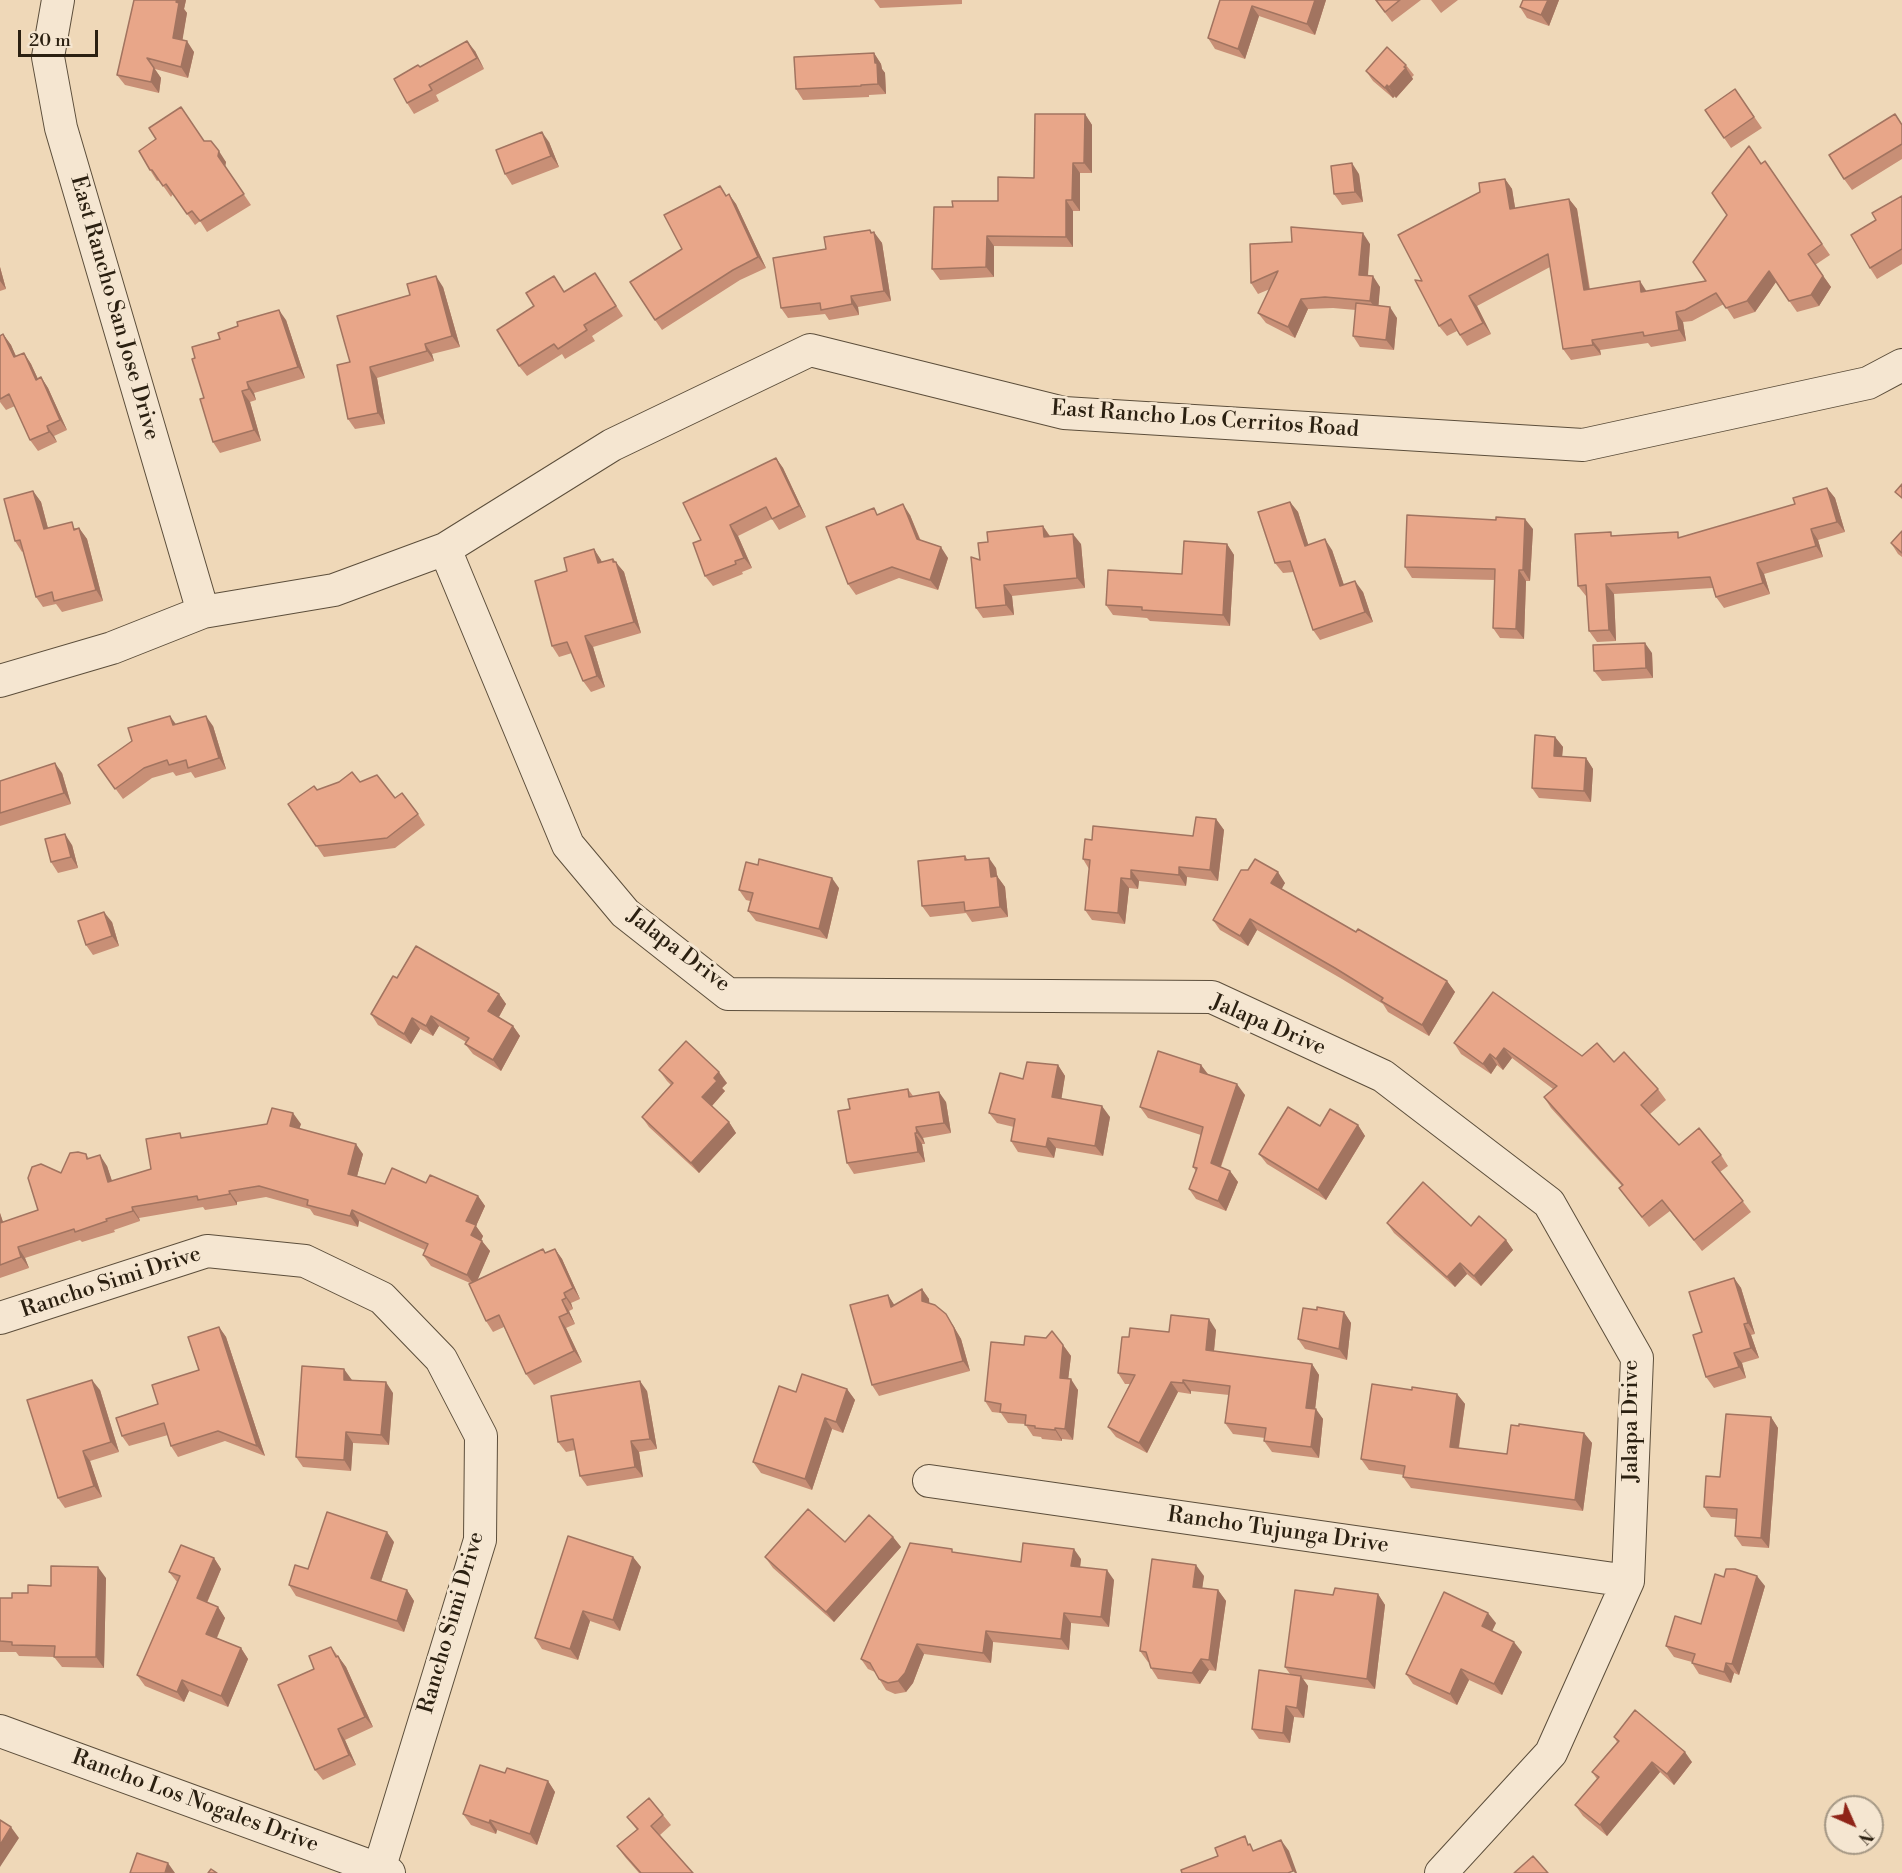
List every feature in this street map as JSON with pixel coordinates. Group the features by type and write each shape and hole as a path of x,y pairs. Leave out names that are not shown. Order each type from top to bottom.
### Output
{"street":[{"name":"East Rancho San Jose Drive","path":"58,0 48,57 61,128 203,612"},
{"name":"East Rancho Los Cerritos Road","path":"0,681 112,648 203,612 334,590 445,549 612,445 810,350 1064,413 1583,445 1868,383 1902,365"},
{"name":"Jalapa Drive","path":"445,549 568,845 625,913 728,994 1212,997 1383,1076 1549,1203 1637,1358 1628,1581 1551,1753 1441,1873"},
{"name":"Rancho Simi Drive","path":"0,1318 207,1251 305,1262 382,1298 441,1359 481,1436 480,1540 382,1872"},
{"name":"Rancho Tujunga Drive","path":"929,1481 1628,1581"},
{"name":"Rancho Los Nogales Drive","path":"0,1731 382,1872"}],"building":[{"path":"134,0 177,0 176,2 179,3 173,38 187,41 181,67 147,58 154,68 151,82 117,75"},
{"path":"1220,0 1315,0 1307,24 1252,6 1238,49 1208,38"},
{"path":"1376,0 1400,0 1385,12"},
{"path":"1523,0 1548,0 1541,15 1520,7"},
{"path":"467,41 477,58 429,85 432,90 407,103 394,79"},
{"path":"1387,47 1406,65 1404,67 1406,68 1389,87 1387,85 1385,88 1366,71"},
{"path":"874,53 878,84 796,89 794,57"},
{"path":"1735,89 1754,117 1724,138 1705,110"},
{"path":"181,107 204,141 211,141 219,151 218,156 244,194 200,221 192,211 187,214 166,184 163,186 150,170 139,151 156,139 149,128"},
{"path":"1035,114 1085,114 1084,163 1073,163 1072,200 1066,200 1066,237 987,236 986,267 932,269 934,207 953,207 952,201 998,201 998,177 1034,178"},
{"path":"1895,114 1902,125 1902,144 1844,179 1829,155"},
{"path":"542,132 551,156 505,174 496,150"},
{"path":"1749,146 1761,164 1765,161 1822,244 1808,254 1823,276 1811,295 1789,301 1769,271 1747,301 1726,308 1716,293 1685,310 1676,312 1679,330 1644,336 1643,332 1592,340 1593,345 1563,349 1548,254 1469,296 1483,323 1460,335 1451,319 1439,326 1415,280 1422,281 1398,235 1480,192 1479,183 1505,179 1510,209 1569,199 1584,290 1640,281 1641,292 1706,281 1693,262 1727,215 1712,193"},
{"path":"1352,163 1355,192 1334,194 1331,166"},
{"path":"720,186 726,196 729,194 758,257 733,270 655,320 630,282 682,249 664,215"},
{"path":"1902,196 1902,249 1870,268 1851,235 1876,220 1872,213"},
{"path":"1291,227 1363,233 1359,275 1373,276 1370,301 1325,297 1301,299 1288,327 1258,313 1278,271 1251,283 1250,244 1292,242"},
{"path":"870,230 871,233 874,232 884,291 851,296 852,304 821,310 820,303 781,308 773,258 826,249 824,237"},
{"path":"595,273 616,306 584,325 587,330 558,349 554,344 519,366 497,330 534,306 526,293 554,276 564,292"},
{"path":"436,276 452,336 425,344 427,351 370,367 378,413 348,419 337,365 350,362 337,316 410,295 407,284"},
{"path":"1356,303 1390,307 1386,340 1353,336"},
{"path":"279,310 298,367 247,382 249,389 242,391 254,430 213,442 200,399 204,398 192,359 195,358 192,347 220,339 218,333 238,326 237,322"},
{"path":"3,334 14,357 24,353 36,380 41,377 60,420 47,426 49,432 30,440 9,394 0,399 0,336"},
{"path":"776,458 799,506 772,519 766,507 730,525 744,558 735,561 736,564 705,576 693,543 701,540 683,503"},
{"path":"1902,484 1902,498 1895,492"},
{"path":"1827,488 1837,522 1811,529 1816,546 1757,563 1763,583 1716,597 1710,577 1606,584 1609,630 1589,631 1586,585 1578,586 1575,534 1611,532 1611,536 1678,532 1678,538 1795,504 1793,498"},
{"path":"33,491 44,529 72,522 74,530 79,528 96,590 54,601 52,592 36,597 20,540 15,541 4,499"},
{"path":"1290,502 1305,546 1325,539 1340,586 1355,581 1365,612 1313,630 1290,561 1275,563 1258,512"},
{"path":"903,504 917,539 941,547 930,580 892,567 848,584 826,527 874,508 877,515"},
{"path":"1407,515 1496,520 1496,517 1525,519 1523,570 1519,570 1516,629 1493,628 1495,569 1405,567"},
{"path":"1043,526 1044,537 1073,534 1077,578 1004,585 1006,605 976,608 971,557 980,560 978,543 988,542 987,532"},
{"path":"1902,531 1902,553 1891,543"},
{"path":"1184,541 1227,544 1223,615 1142,610 1142,607 1106,605 1108,570 1182,574"},
{"path":"594,549 598,563 613,559 613,562 616,562 634,622 585,636 597,676 583,681 567,642 552,646 535,581 567,571 564,558"},
{"path":"1645,643 1646,668 1594,671 1593,645"},
{"path":"170,716 173,725 206,716 219,758 188,768 186,760 169,765 167,760 144,768 115,789 98,765 132,741 128,728"},
{"path":"1535,735 1555,737 1554,756 1586,758 1584,791 1532,788"},
{"path":"55,763 64,793 0,813 0,781"},
{"path":"352,772 360,782 377,775 395,798 402,793 418,814 387,838 316,846 288,804 314,786 317,790 339,782"},
{"path":"1196,817 1216,819 1210,870 1179,867 1179,875 1131,870 1131,879 1121,878 1118,913 1085,910 1090,860 1083,859 1085,839 1092,840 1093,826 1193,836"},
{"path":"65,834 71,857 51,862 45,839"},
{"path":"965,856 965,860 989,858 991,877 997,876 1000,907 965,911 964,902 922,906 918,861"},
{"path":"759,859 832,878 819,929 748,911 753,893 739,890 746,862 758,865"},
{"path":"1255,859 1278,872 1271,883 1356,932 1358,929 1447,981 1422,1025 1381,1001 1383,998 1335,968 1250,919 1240,936 1213,920 1241,870 1248,870"},
{"path":"104,912 112,936 86,945 78,921"},
{"path":"416,946 499,994 488,1011 513,1026 493,1060 465,1044 469,1038 431,1016 426,1026 412,1018 404,1034 371,1014 393,976 397,978"},
{"path":"1493,992 1582,1056 1597,1043 1614,1062 1624,1052 1658,1089 1641,1105 1679,1145 1699,1128 1721,1155 1712,1162 1743,1201 1694,1240 1662,1200 1642,1217 1619,1188 1623,1185 1544,1097 1557,1086 1504,1048 1496,1059 1490,1054 1483,1064 1454,1043"},
{"path":"686,1041 719,1072 714,1078 717,1081 702,1097 729,1122 691,1163 642,1117 673,1083 659,1070"},
{"path":"1158,1051 1201,1065 1200,1072 1237,1084 1211,1163 1230,1171 1218,1201 1189,1189 1197,1168 1193,1167 1203,1127 1140,1107"},
{"path":"1027,1062 1058,1065 1052,1097 1102,1106 1095,1146 1048,1138 1046,1147 1011,1141 1015,1119 989,1113 1000,1073 1023,1079"},
{"path":"908,1089 909,1097 939,1092 944,1123 916,1127 918,1152 847,1163 838,1111 850,1109 848,1099"},
{"path":"1288,1107 1320,1126 1330,1109 1358,1125 1318,1190 1259,1154"},
{"path":"272,1108 293,1113 290,1126 356,1144 348,1174 385,1184 392,1168 426,1183 430,1175 478,1196 466,1221 476,1225 471,1235 482,1241 467,1275 423,1255 428,1244 352,1210 350,1216 307,1205 308,1200 259,1186 229,1191 230,1194 198,1200 197,1196 132,1207 133,1211 106,1219 107,1221 18,1247 21,1257 0,1265 0,1223 38,1210 28,1178 32,1167 41,1164 61,1173 70,1153 86,1154 87,1159 100,1155 108,1182 151,1169 146,1139 180,1133 181,1138 267,1124"},
{"path":"1423,1182 1471,1226 1479,1216 1506,1240 1474,1276 1460,1263 1447,1277 1387,1223"},
{"path":"543,1249 545,1253 555,1249 573,1288 564,1293 566,1298 562,1300 568,1313 559,1317 574,1351 526,1374 499,1315 486,1321 469,1284"},
{"path":"1734,1278 1748,1323 1744,1324 1751,1348 1734,1353 1739,1367 1706,1377 1693,1335 1702,1332 1689,1292"},
{"path":"922,1289 922,1301 935,1305 946,1314 954,1328 963,1361 872,1385 850,1305 888,1295 891,1307"},
{"path":"1317,1307 1344,1312 1339,1349 1298,1339 1303,1308 1317,1310"},
{"path":"1171,1315 1209,1319 1206,1350 1312,1364 1306,1408 1316,1409 1311,1447 1264,1441 1266,1428 1225,1423 1230,1386 1183,1380 1183,1383 1171,1382 1139,1443 1108,1427 1135,1375 1118,1373 1122,1337 1129,1337 1130,1328 1169,1332"},
{"path":"219,1327 257,1446 218,1431 171,1446 164,1423 122,1436 116,1418 158,1404 152,1385 199,1370 188,1337"},
{"path":"1052,1331 1063,1345 1060,1378 1071,1379 1065,1429 1055,1428 1055,1430 1025,1425 1026,1415 1000,1412 1001,1404 985,1401 991,1342 1024,1345 1025,1336 1046,1338"},
{"path":"302,1366 344,1369 344,1380 386,1382 381,1435 346,1432 344,1460 296,1457"},
{"path":"802,1374 847,1389 836,1422 825,1418 805,1479 753,1462 779,1386 796,1392"},
{"path":"92,1380 111,1442 83,1451 94,1486 58,1498 27,1400"},
{"path":"640,1381 650,1439 631,1441 635,1467 580,1476 573,1439 558,1442 551,1396"},
{"path":"1372,1384 1457,1394 1450,1447 1507,1454 1511,1425 1519,1426 1519,1424 1584,1433 1575,1500 1403,1477 1405,1466 1361,1459"},
{"path":"1726,1414 1771,1417 1761,1538 1735,1536 1737,1509 1704,1507 1706,1476 1720,1477"},
{"path":"808,1509 845,1542 869,1515 893,1537 826,1612 765,1557"},
{"path":"327,1512 387,1532 371,1578 407,1590 397,1621 289,1585 295,1565 308,1569"},
{"path":"568,1536 633,1557 613,1620 583,1611 570,1649 535,1638"},
{"path":"910,1543 1021,1562 1023,1543 1074,1549 1071,1566 1107,1570 1101,1617 1064,1613 1061,1639 986,1631 983,1653 917,1644 905,1673 898,1681 888,1683 879,1679 870,1663 861,1659"},
{"path":"181,1545 214,1558 197,1598 218,1607 206,1634 241,1648 221,1696 182,1680 177,1692 137,1675 180,1576 169,1572"},
{"path":"1152,1559 1196,1565 1193,1587 1218,1590 1209,1660 1201,1659 1192,1673 1151,1668 1146,1652 1140,1651"},
{"path":"51,1566 98,1567 96,1657 54,1657 55,1646 12,1645 12,1642 0,1641 0,1598 12,1598 12,1593 28,1593 28,1585 51,1586"},
{"path":"1726,1569 1735,1569 1757,1576 1732,1664 1726,1663 1724,1672 1692,1663 1695,1654 1666,1646 1675,1616 1701,1624 1715,1574 1724,1577"},
{"path":"1335,1588 1378,1594 1367,1679 1285,1667 1295,1590 1333,1595"},
{"path":"1444,1592 1488,1613 1482,1626 1514,1642 1494,1684 1461,1669 1450,1694 1406,1674"},
{"path":"331,1647 336,1657 338,1656 365,1717 338,1729 349,1755 315,1770 278,1685 314,1669 309,1656"},
{"path":"1259,1670 1301,1676 1297,1708 1286,1706 1283,1733 1252,1729"},
{"path":"1635,1710 1685,1752 1667,1774 1652,1762 1600,1825 1575,1805 1599,1777 1592,1772 1619,1741 1614,1737"},
{"path":"480,1765 505,1773 507,1768 548,1781 530,1834 490,1820 489,1823 463,1814"},
{"path":"649,1798 663,1815 651,1826 693,1873 641,1873 617,1846 638,1829 627,1817"},
{"path":"0,1820 11,1827 0,1845"},
{"path":"1245,1836 1253,1851 1281,1840 1293,1871 1288,1873 1182,1873 1181,1870 1218,1856 1215,1848"},
{"path":"137,1853 168,1863 165,1873 130,1873"},
{"path":"1533,1856 1548,1873 1514,1873"}]}
